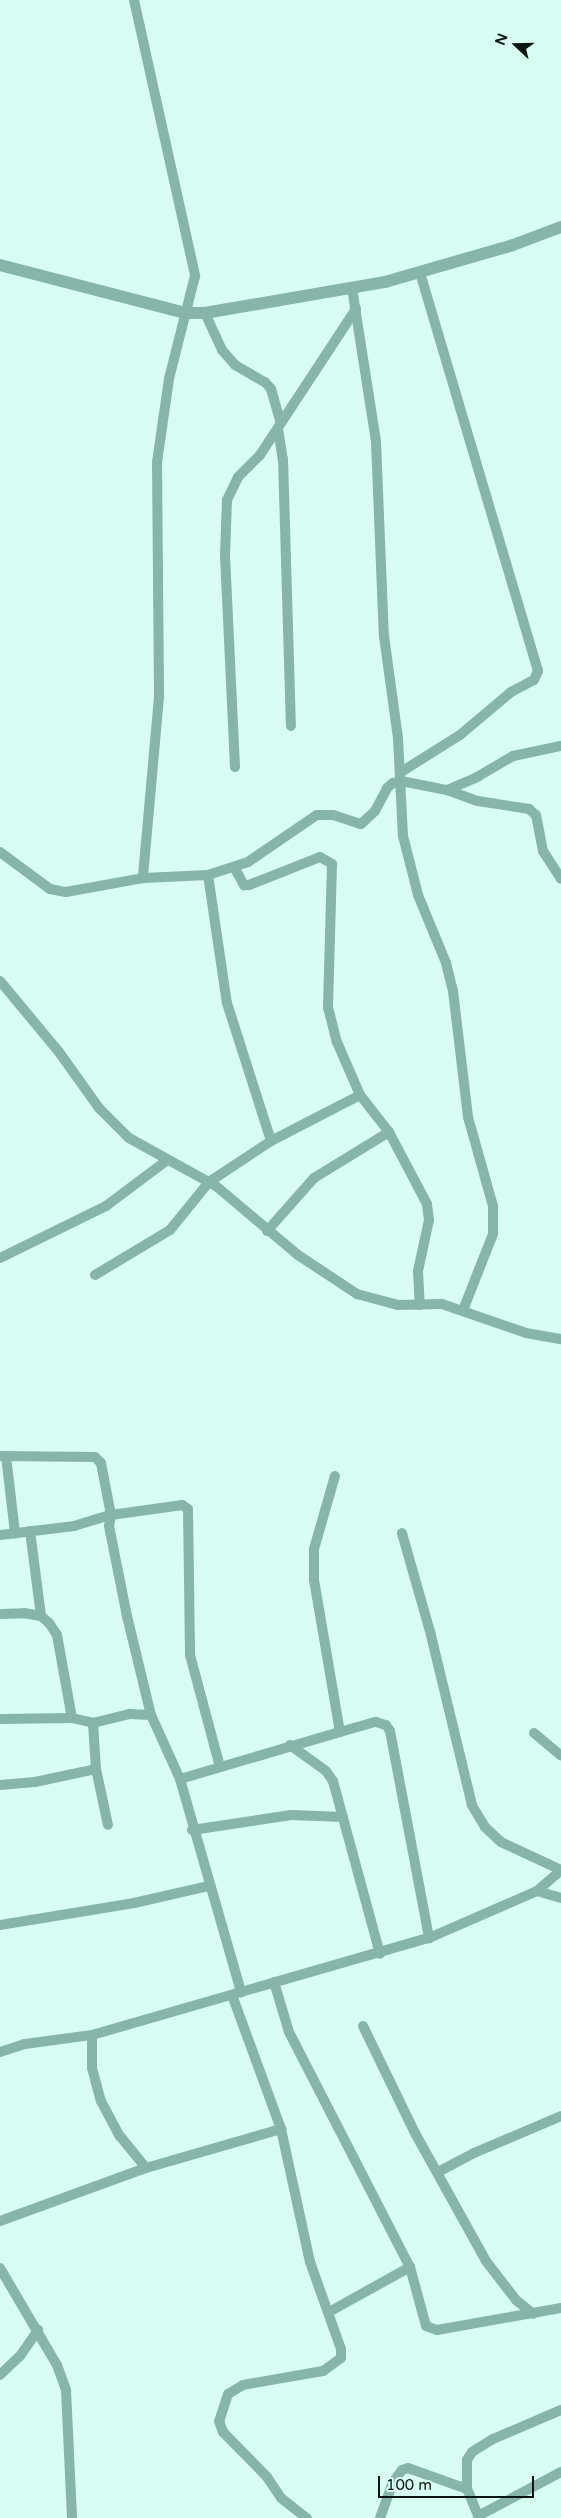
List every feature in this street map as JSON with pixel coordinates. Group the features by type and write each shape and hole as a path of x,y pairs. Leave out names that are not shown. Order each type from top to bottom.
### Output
{"street":[{"path":"134,0 195,276 169,378 157,462 159,688 143,878"},
{"path":"0,265 186,313 206,313 352,288 420,273 561,227"},
{"path":"0,852 50,889 66,892 143,878 208,875 234,867 266,852 317,815 333,815 361,824 375,811 387,788 460,735 511,692 534,680 538,671 420,273"},
{"path":"352,288 376,441 384,636 401,777 403,836 418,895 446,963 452,991 468,1116 493,1206 492,1234 463,1310"},
{"path":"235,768 225,555 227,500 238,477 260,455 356,309"},
{"path":"206,313 222,350 235,365 265,382 270,389 280,426 283,459 291,726"},
{"path":"447,790 477,778 513,756 561,746"},
{"path":"401,777 478,801 530,810 536,815 543,851 561,879"},
{"path":"234,867 244,885 249,886 320,857 332,864 328,1007 338,1042 360,1095 389,1132 427,1204 429,1220 418,1270 420,1306"},
{"path":"208,875 227,1003 271,1141"},
{"path":"0,981 115,1126 166,1161 209,1182 267,1231 357,1294 373,1301 420,1306 442,1304 526,1333 561,1339"},
{"path":"95,1275 170,1230 209,1182 271,1141 360,1095"},
{"path":"267,1231 314,1178 389,1132"},
{"path":"0,1258 106,1206 166,1161"},
{"path":"15,1533 3,1456 94,1458 101,1463 111,1515 110,1531 151,1715 180,1779 192,1830 237,1993 281,2129 310,2262 341,2349 337,2364 323,2371 244,2385 228,2394 219,2421 223,2432 267,2477 281,2498 307,2518"},
{"path":"335,1476 314,1549 314,1580 340,1732"},
{"path":"0,1535 98,1521 111,1515 182,1505 188,1509 190,1655 220,1767"},
{"path":"30,1531 41,1616 57,1635 72,1718"},
{"path":"0,2052 25,2044 92,2035 274,1982 380,1954 429,1938 537,1891 561,1870 501,1842 485,1827 472,1806 431,1635 402,1533"},
{"path":"0,1614 41,1616"},
{"path":"0,1719 72,1718 93,1723 130,1714 151,1715"},
{"path":"180,1779 290,1745 376,1722 386,1725 390,1732 429,1938"},
{"path":"93,1723 96,1770 108,1825"},
{"path":"534,1733 561,1756"},
{"path":"290,1745 326,1771 333,1781 380,1954"},
{"path":"0,1785 43,1781 96,1770"},
{"path":"192,1830 291,1815 343,1817"},
{"path":"0,1925 134,1903 209,1886"},
{"path":"537,1891 561,1898"},
{"path":"274,1982 289,2032 410,2268 426,2326 430,2329 561,2308"},
{"path":"363,2026 486,2261 516,2300 533,2314"},
{"path":"92,2035 92,2068 101,2101 120,2136 146,2168"},
{"path":"438,2172 474,2153 561,2116"},
{"path":"0,2221 146,2168 281,2129"},
{"path":"329,2312 410,2268"},
{"path":"2,2275 38,2330 57,2365 66,2390 72,2518"},
{"path":"0,2375 20,2356 38,2330"},
{"path":"561,2410 493,2439 472,2452 467,2460 467,2489 479,2517 561,2472"},
{"path":"380,2518 394,2482 402,2470 408,2468 467,2489"}]}
